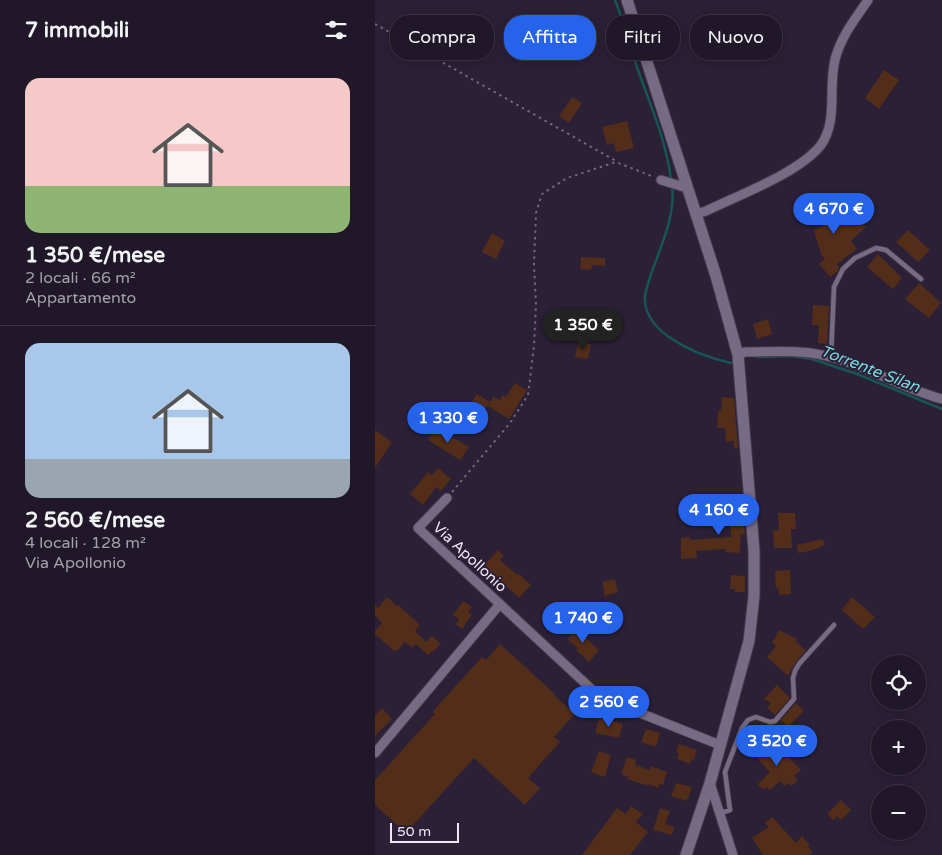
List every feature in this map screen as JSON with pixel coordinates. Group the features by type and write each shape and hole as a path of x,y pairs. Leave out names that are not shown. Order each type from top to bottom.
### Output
{"main road":[{"path":"627,0 696,214 738,355 754,550 754,596 749,641 710,783 686,855"}],"street":[{"path":"696,214 797,167 822,143 829,129 835,57 843,36 868,0"},
{"path":"661,180 687,188"},
{"path":"738,355 745,352 793,351 831,357 913,390 942,399"},
{"name":"Via Apollonio","path":"447,498 418,528 600,697 720,745"},
{"path":"375,752 500,604"},
{"path":"710,783 733,855"}],"lane":[{"path":"831,357 834,288 843,269 855,258 875,248 886,250 921,279"},
{"path":"721,813 730,810 725,772 742,728 748,720 756,717 770,722 775,721 794,699 793,678 799,664 834,625"}],"path":[{"path":"375,24 616,162 661,180"},
{"name":"Via Apollonio","path":"447,498 510,423 528,395 534,346 536,305 534,264 536,213 542,194 567,178 616,162"}],"building":[{"path":"884,70 899,80 879,109 865,98"},
{"path":"572,97 582,103 569,123 559,116"},
{"path":"627,121 634,148 616,152 614,143 607,145 602,127"},
{"path":"823,194 838,206 830,215 836,229 853,213 866,227 851,241 857,249 837,264 838,271 830,277 819,264 825,259 821,254 814,231 823,226 810,216 815,210 812,207"},
{"path":"908,230 930,250 918,262 896,242"},
{"path":"492,233 505,241 496,259 482,252"},
{"path":"878,254 902,278 893,289 867,267"},
{"path":"581,257 605,258 605,266 592,265 591,270 580,269"},
{"path":"919,283 941,303 929,318 905,299"},
{"path":"813,305 829,306 827,344 818,343 819,325 812,325"},
{"path":"768,319 772,334 757,339 753,324"},
{"path":"578,343 591,344 588,359 575,357"},
{"path":"515,383 527,390 509,419 488,406 493,397 500,400 503,395 506,397"},
{"path":"477,394 490,402 485,409 472,401"},
{"path":"722,397 734,398 738,448 734,449 734,441 726,442 725,428 717,428 718,411 721,411"},
{"path":"436,427 469,447 460,460 428,440"},
{"path":"375,430 392,442 375,468"},
{"path":"438,468 451,479 441,491 436,487 423,505 410,494 428,472 432,475"},
{"path":"729,499 742,499 745,534 741,534 740,553 726,552 726,549 696,551 697,558 681,559 681,538 689,537 690,540 731,537"},
{"path":"778,513 795,513 796,529 791,529 792,548 774,548 773,530 779,530"},
{"path":"823,539 825,545 798,553 797,545"},
{"path":"498,550 504,556 500,560 531,585 519,598 484,565"},
{"path":"790,570 791,594 779,595 778,588 776,588 775,571"},
{"path":"731,575 745,576 745,592 735,592 735,589 730,589"},
{"path":"615,579 618,592 605,596 602,582"},
{"path":"387,597 420,625 415,631 426,642 432,636 441,644 428,655 416,644 412,648 405,642 398,650 394,651 375,634 375,631 382,623 375,615 375,605 378,608"},
{"path":"852,597 875,617 863,629 842,610"},
{"path":"463,601 472,607 468,612 472,615 462,629 455,624 459,619 453,615"},
{"path":"555,602 570,617 564,622 562,620 557,626 546,616 551,612 548,609"},
{"path":"578,627 588,636 586,638 599,650 589,662 576,650 578,648 567,639"},
{"path":"779,630 797,639 796,642 806,650 788,676 767,657 776,646 772,643"},
{"path":"500,644 575,714 554,737 560,742 528,778 540,788 525,805 474,758 406,833 375,805 375,780 435,714 432,712 482,657 486,660"},
{"path":"777,685 790,698 775,715 767,708 771,703 764,699"},
{"path":"796,703 804,711 788,726 781,720"},
{"path":"382,708 392,719 375,736 375,715"},
{"path":"599,718 623,724 619,738 595,733"},
{"path":"646,729 660,733 656,747 641,742"},
{"path":"772,739 801,770 794,776 798,781 791,786 788,783 784,786 780,781 770,790 767,787 763,790 758,784 770,772 755,756"},
{"path":"679,744 697,750 694,760 692,759 690,764 677,759 679,753 676,752"},
{"path":"599,751 611,755 605,777 591,772"},
{"path":"627,757 636,760 635,765 650,770 651,766 667,772 663,785 659,784 658,788 627,779 628,777 621,774"},
{"path":"676,783 692,787 687,801 671,796"},
{"path":"841,800 851,810 841,820 837,816 833,820 827,814"},
{"path":"631,806 643,814 636,822 648,832 630,855 582,855 617,808 626,814"},
{"path":"660,808 670,811 665,824 674,827 672,835 653,830"},
{"path":"772,817 796,843 802,836 813,852 809,855 763,855 752,838 769,827 765,823"}],"waterway":[{"name":"Torrente Silan","path":"615,0 662,137 671,180"},
{"path":"672,185 673,196 670,219 645,294 647,311 656,326 676,342 714,359 731,363"},
{"name":"Torrente Silan","path":"758,357 790,356 812,359 857,374 942,409"}]}
